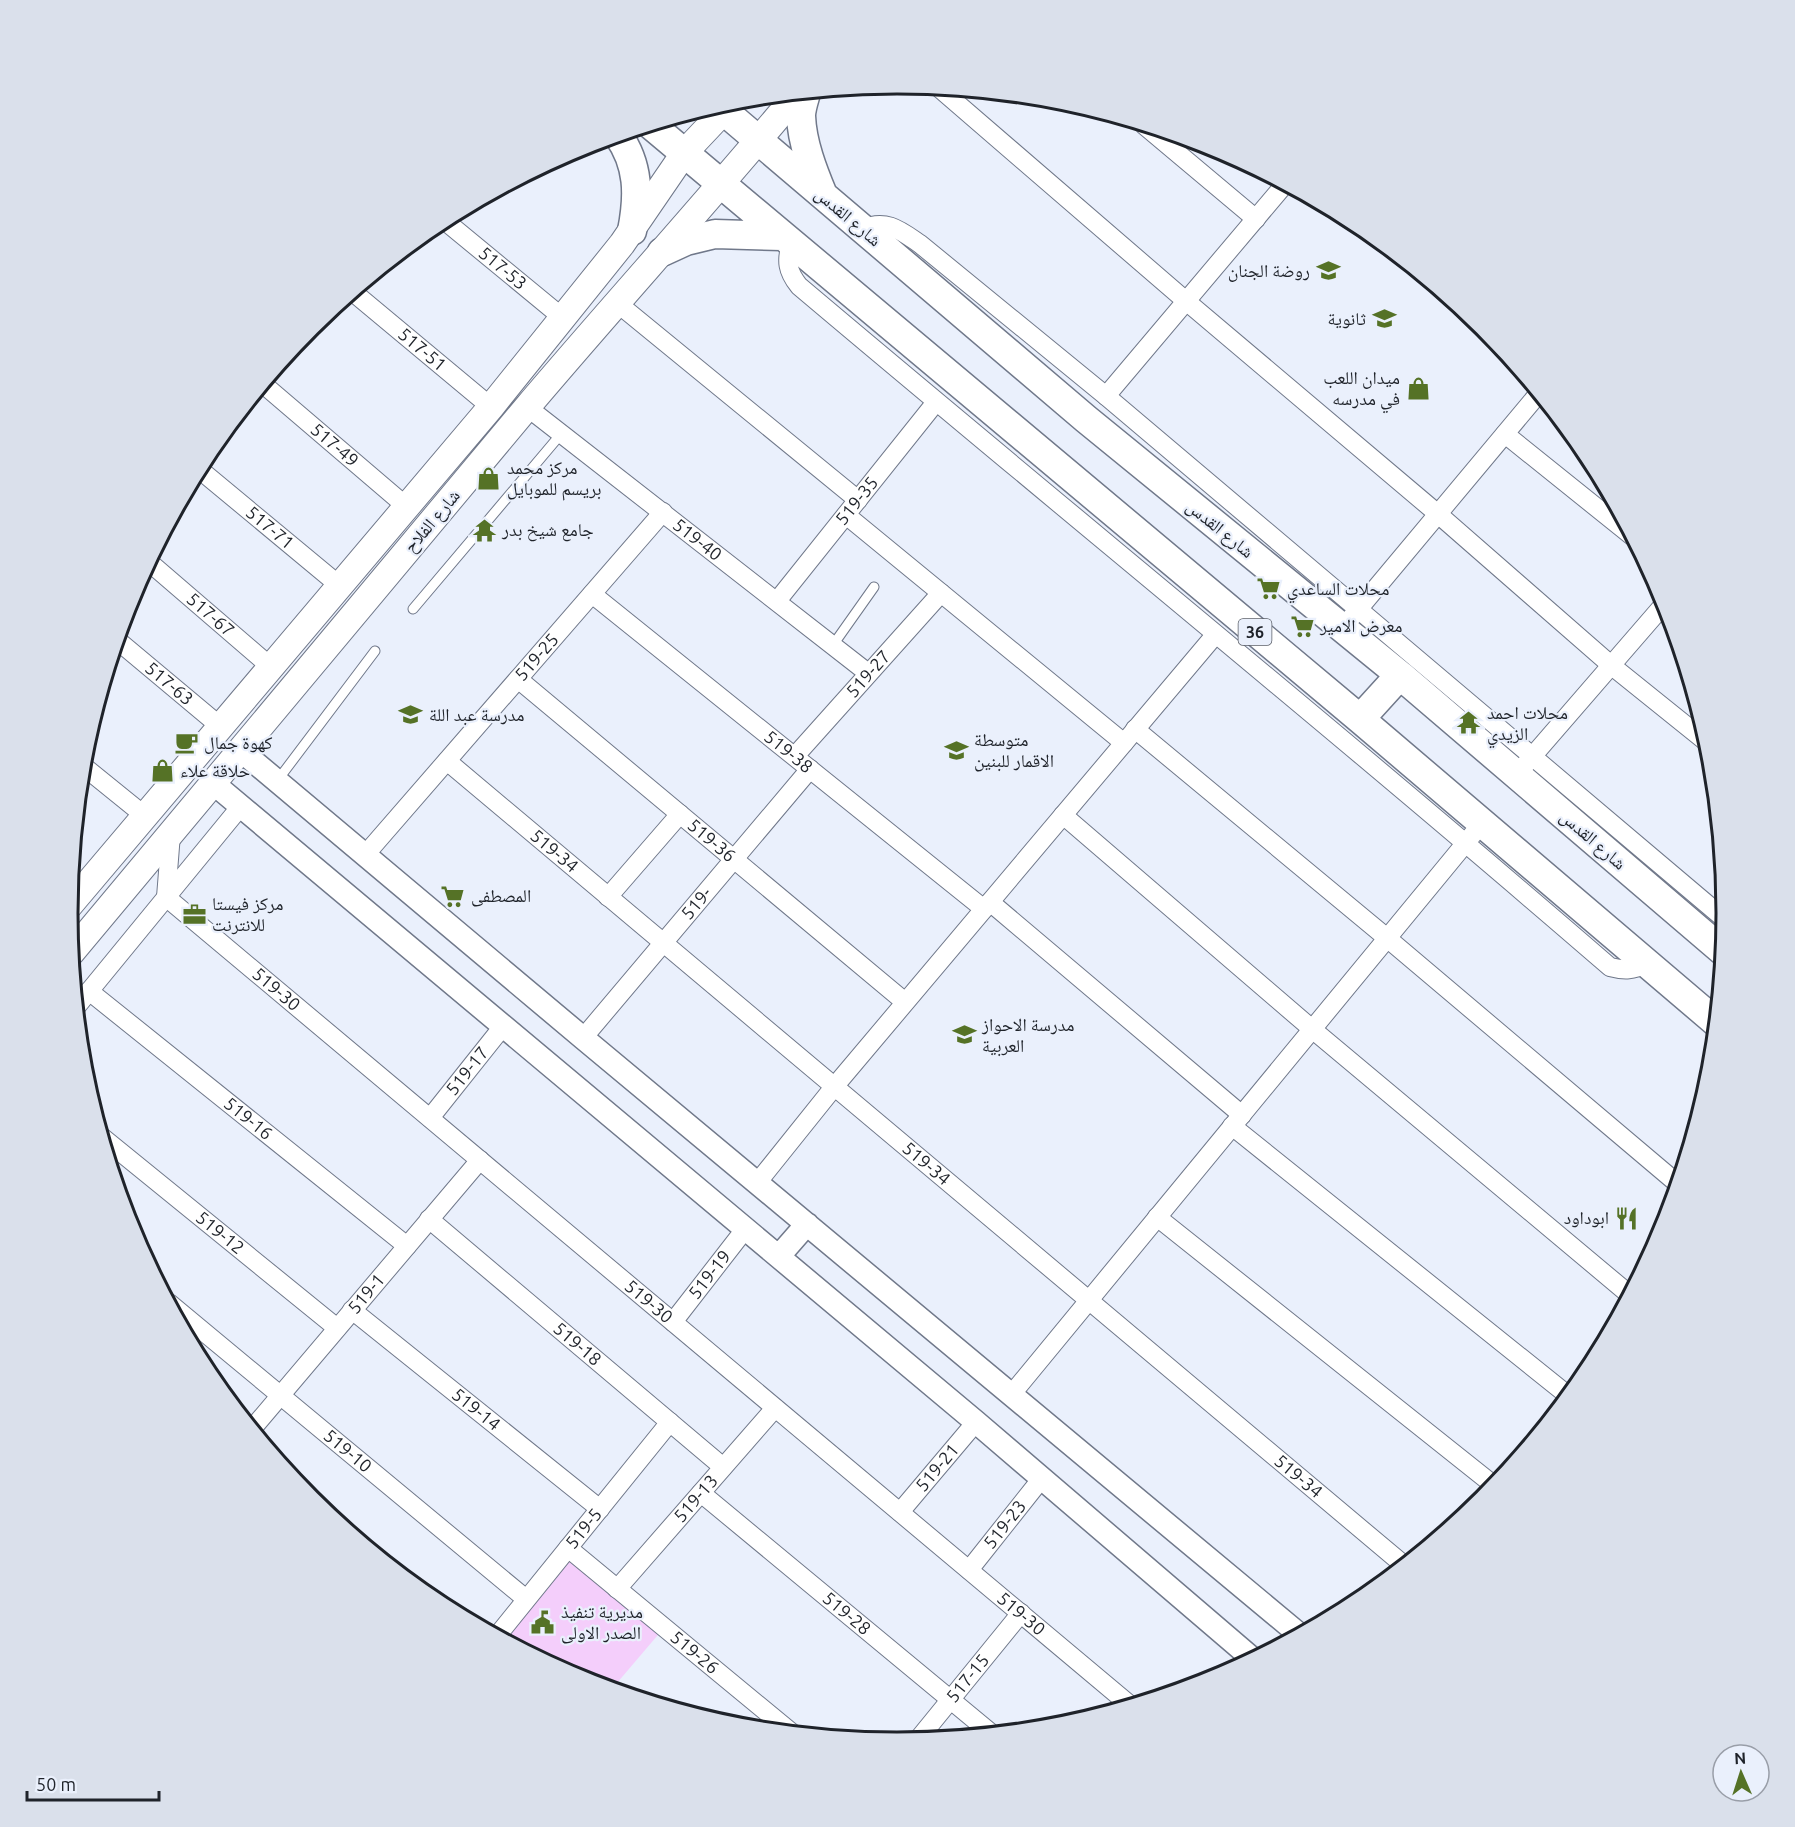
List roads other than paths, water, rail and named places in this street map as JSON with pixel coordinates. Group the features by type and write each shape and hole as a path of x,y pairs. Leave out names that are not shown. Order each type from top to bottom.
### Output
{"main road":[{"path":"804,100 801,115 805,140 823,196"},
{"name":"شارع الفلاح","path":"79,942 526,407 723,183 791,101"},
{"name":"شارع القدس","path":"730,112 758,141 1086,419 1350,619 1400,675 1524,766 1716,944"},
{"name":"شارع الفلاح","path":"79,893 491,407 632,231 685,153 718,115"},
{"name":"36","path":"657,130 1360,719 1474,833 1647,964 1710,1017"},
{"path":"622,141 627,149 638,185 637,207 632,231"},
{"path":"662,252 715,234 786,239"},
{"path":"1360,719 1400,675"}],"street":[{"path":"948,96 1438,514 1612,666 1696,734"},
{"path":"1157,136 1256,219"},
{"path":"1106,396 1280,190"},
{"path":"862,229 872,225 886,224 920,244 1106,396 1350,619 1524,766 1717,913"},
{"name":"517-53","path":"452,226 563,318"},
{"path":"786,239 787,267 799,286 1215,635 1474,833 1011,1395"},
{"name":"517-51","path":"358,296 491,407"},
{"path":"616,302 858,500"},
{"name":"517-49","path":"268,389 407,507"},
{"path":"1350,619 1535,398"},
{"name":"519-35","path":"777,601 936,402"},
{"name":"519-40","path":"526,407 868,673"},
{"path":"1505,434 1618,525"},
{"name":"517-71","path":"206,475 340,586"},
{"name":"519-25","path":"365,855 663,512"},
{"path":"846,515 941,593 1130,736 1387,938 1673,1180"},
{"name":"517-67","path":"155,567 271,667"},
{"name":"519-27","path":"795,756 941,593"},
{"name":"519-38","path":"592,594 810,769 987,905 1237,1120 1563,1391"},
{"path":"1524,766 1659,610"},
{"path":"757,1183 905,1002 1215,635"},
{"name":"517-63","path":"123,645 220,727"},
{"name":"519-36","path":"518,679 905,1002"},
{"path":"240,750 1294,1630"},
{"name":"519-34","path":"447,761 1399,1561"},
{"name":"519-","path":"583,1038 810,769"},
{"path":"91,772 145,816"},
{"path":"213,783 746,1228 1247,1654"},
{"path":"83,999 242,806"},
{"path":"608,897 680,814"},
{"path":"1063,815 1312,1029 1624,1290"},
{"path":"166,897 171,834"},
{"name":"519-30","path":"166,897 1125,1701"},
{"name":"519-16","path":"89,991 407,1246"},
{"name":"519-17","path":"430,1118 504,1026"},
{"name":"519-12","path":"112,1145 337,1328"},
{"name":"519-1","path":"256,1424 480,1160"},
{"path":"1157,1217 1488,1481"},
{"name":"519-18","path":"429,1219 723,1467"},
{"path":"779,1256 807,1224"},
{"name":"519-19","path":"673,1322 746,1228"},
{"name":"519-14","path":"352,1310 600,1509"},
{"name":"519-10","path":"184,1315 526,1599"},
{"name":"519-13","path":"617,1589 775,1408"},
{"name":"519-5","path":"502,1630 670,1422"},
{"name":"519-21","path":"900,1512 976,1422"},
{"name":"519-23","path":"969,1570 1042,1478"},
{"name":"519-28","path":"701,1493 984,1728"},
{"name":"519-26","path":"568,1548 780,1724"},
{"name":"517-15","path":"924,1732 1021,1613"}],"lane":[{"path":"413,609 561,434"},
{"path":"833,645 874,587"},
{"path":"277,781 375,651"}],"place":[{"name":"روضة الجنان","path":"1328,271"},
{"name":"ثانوية","path":"1384,319"},
{"name":"ميدان اللعب في مدرسه","path":"1418,388"},
{"name":"مركز محمد بريسم للموبايل","path":"489,478"},
{"name":"جامع شيخ بدر","path":"484,530"},
{"name":"محلات الساعدي","path":"1269,589"},
{"name":"معرض الامير","path":"1302,626"},
{"name":"مدرسة عبد اللة","path":"411,715"},
{"name":"محلات احمد الزيدي","path":"1469,723"},
{"name":"كهوة جمال","path":"186,743"},
{"name":"متوسطة الاقمار للبنين","path":"956,750"},
{"name":"حلاقة علاء","path":"162,771"},
{"name":"المصطفى","path":"453,896"},
{"name":"مركز فيستا للانترنت","path":"194,914"},
{"name":"مدرسة الاحواز العربية","path":"964,1035"},
{"name":"ابوداود","path":"1627,1218"},
{"name":"مديرية تنفيذ الصدر الاولى","path":"543,1622"}]}
